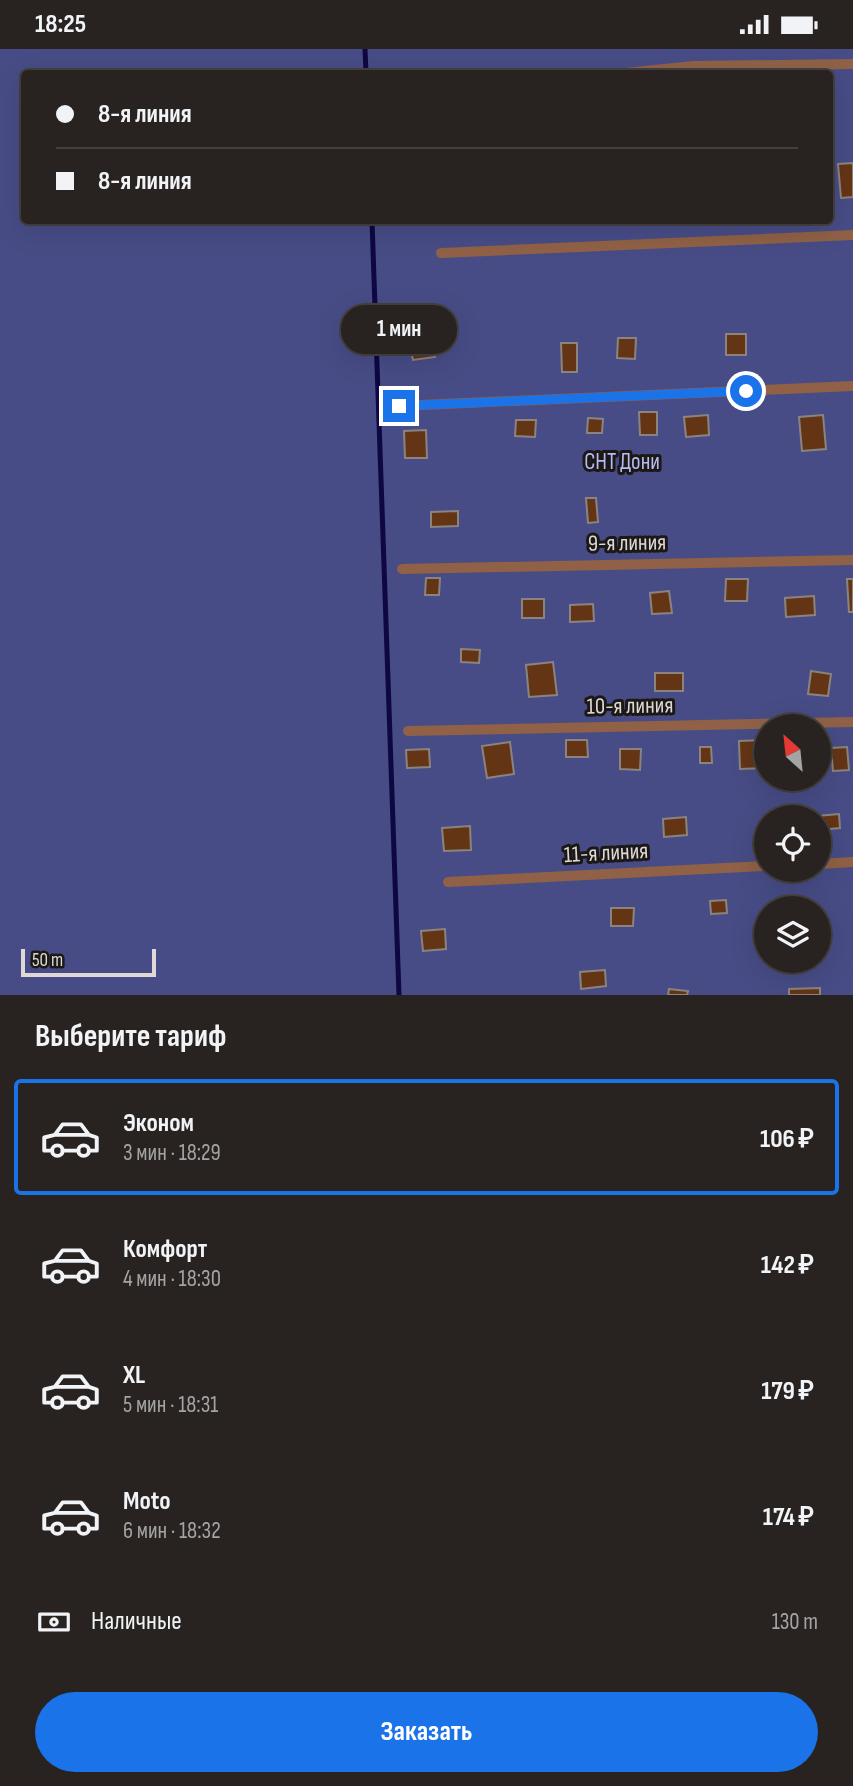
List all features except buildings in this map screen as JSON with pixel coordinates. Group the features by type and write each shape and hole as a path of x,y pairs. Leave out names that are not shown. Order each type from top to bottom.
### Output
{"lane":[{"path":"655,70 693,66 853,64"},
{"path":"441,253 853,235"},
{"path":"399,406 853,386"},
{"name":"9-я линия","path":"402,569 853,560"},
{"name":"10-я линия","path":"408,731 853,722"},
{"path":"831,863 853,862"},
{"name":"11-я линия","path":"448,882 754,867"}],"green space":[{"name":"СНТ Дони","path":"0,49 853,49 853,995 0,995"}],"waterway":[{"path":"365,49 366,70"},
{"path":"372,224 399,995"}],"route":[{"path":"399,406 746,391"}]}
